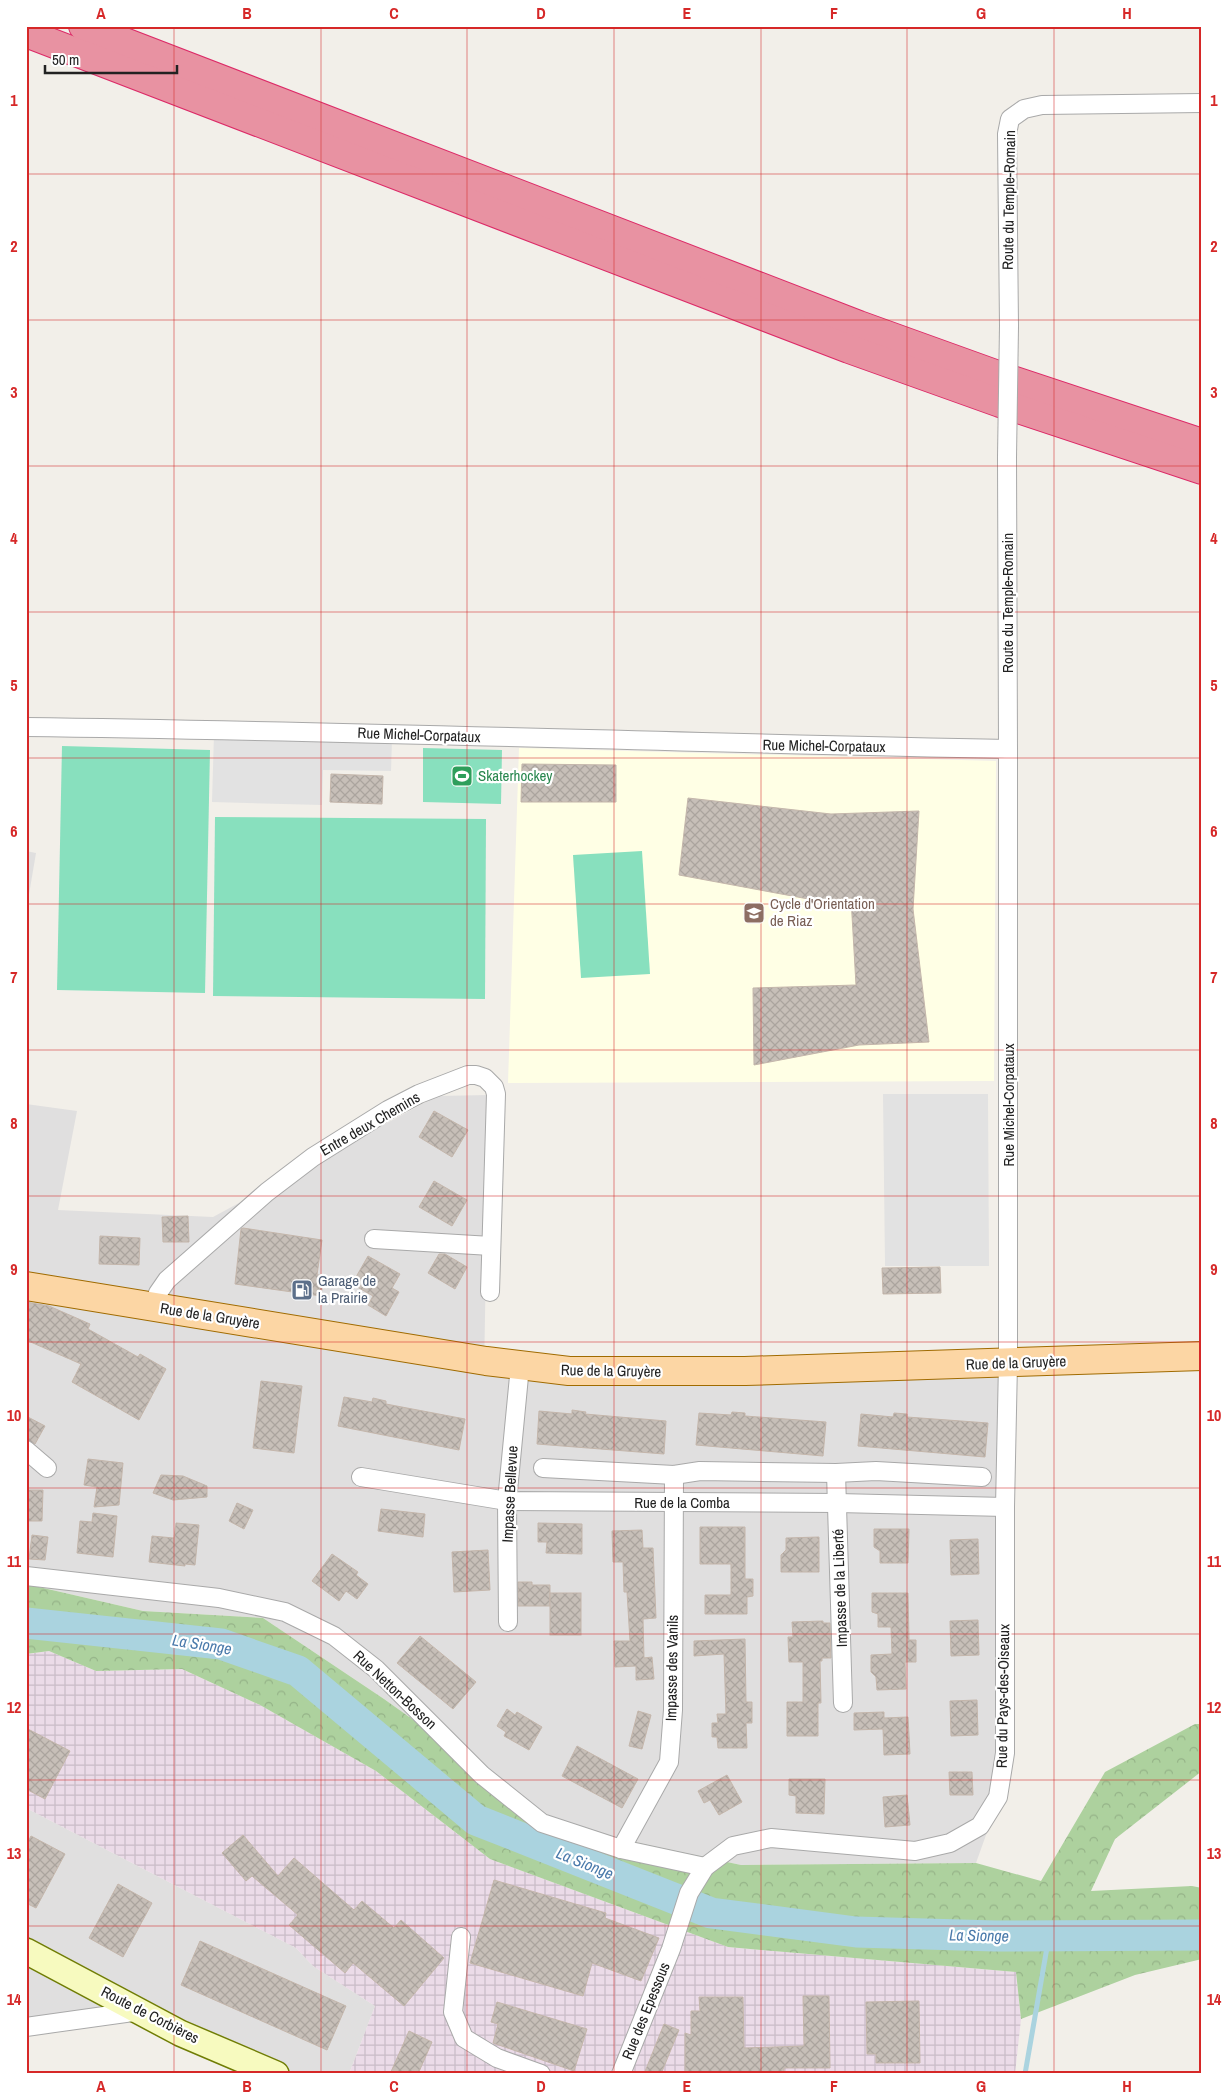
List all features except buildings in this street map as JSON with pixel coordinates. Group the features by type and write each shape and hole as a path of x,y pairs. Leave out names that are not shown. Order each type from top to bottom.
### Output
{"highway":[{"path":"83,26 860,325 1018,382 1202,443"},
{"path":"26,32 849,349 1000,403 1202,470"}],"main road":[{"name":"Rue de la Gruyère","path":"26,1286 520,1366 569,1371 671,1372 1202,1356"},
{"name":"Route de Corbières","path":"26,1951 180,2033 276,2074"}],"street":[{"name":"Route du Temple-Romain","path":"1008,749 1006,134 1010,119 1024,109 1042,105 1202,103"},
{"name":"Rue Michel-Corpataux","path":"26,727 365,733 1008,749 1008,1363"},
{"name":"Entre deux Chemins","path":"154,1307 158,1293 167,1280 267,1192 314,1157 388,1110 419,1094 468,1075 485,1078 494,1087 496,1094 490,1292"},
{"path":"374,1239 491,1246"},
{"name":"Rue du Pays-des-Oiseaux","path":"671,1949 689,1893 705,1866 733,1846 772,1838 915,1851 950,1843 980,1826 998,1797 1005,1753 1005,1507 1008,1363"},
{"name":"Impasse Bellevue","path":"508,1622 506,1502 520,1366"},
{"path":"26,1450 47,1468"},
{"path":"543,1468 674,1475 700,1471 836,1474 876,1471 982,1476"},
{"name":"Impasse de la Liberté","path":"836,1474 843,1703"},
{"name":"Impasse des Vanils","path":"620,1849 669,1762 673,1710 674,1475"},
{"name":"Rue de la Comba","path":"361,1477 506,1502 838,1503 1005,1507"},
{"name":"Rue Netton-Bosson","path":"26,1576 219,1598 285,1612 334,1636 376,1669 482,1775 542,1823 620,1849 705,1866"},
{"path":"461,1938 453,2012 464,2038 497,2058 541,2074"},
{"name":"Rue des Epessous","path":"620,2074 671,1949"},
{"path":"26,2027 140,2011"}],"shaded area":[{"path":"214,734 392,739 391,771 323,770 322,805 212,802"},
{"name":"Cycle d'Orientation de Riaz","path":"519,748 996,761 994,1081 508,1083"},
{"path":"26,851 36,853 26,912"},
{"path":"883,1094 988,1094 989,1266 885,1266"},
{"path":"489,1095 484,1372 745,1371 1013,1377 1015,1754 976,1863 741,1865 565,1827 384,1699 263,1618 143,1611 26,1584 26,1104 77,1111 58,1210 213,1217 437,1096"},
{"path":"49,1651 96,1671 182,1669 260,1705 376,1771 490,1859 728,1947 1016,1972 1021,2019 1015,2074 349,2074 375,2006 313,1966 296,1948 26,1808 26,1654"},
{"path":"26,1808 296,1948 313,1966 375,2006 349,2074 298,2074 140,2011 26,2027"}],"green space":[{"path":"62,746 210,750 205,993 57,990"},
{"name":"Skaterhockey","path":"423,748 502,750 501,804 423,802"},
{"path":"215,817 486,819 485,999 213,996"},
{"path":"642,851 650,974 581,978 573,855"},
{"path":"26,1584 143,1611 263,1618 384,1699 564,1827 741,1865 976,1863 1041,1881 1105,1772 1195,1724 1202,1724 1202,1771 1115,1839 1091,1891 1192,1886 1202,1888 1202,1959 1135,1975 1021,2019 1016,1972 728,1947 490,1859 376,1771 260,1705 182,1669 96,1671 49,1651 26,1654"}],"waterway":[{"name":"La Sionge","path":"26,1623 221,1644 298,1671 476,1820 711,1913 856,1932 995,1936 1202,1935"},
{"path":"1025,2074 1049,1936"}],"place":[{"name":"Skaterhockey","path":"462,776"},
{"name":"Cycle d'Orientation de Riaz","path":"754,913"},
{"name":"Garage de la Prairie","path":"302,1290"}]}
